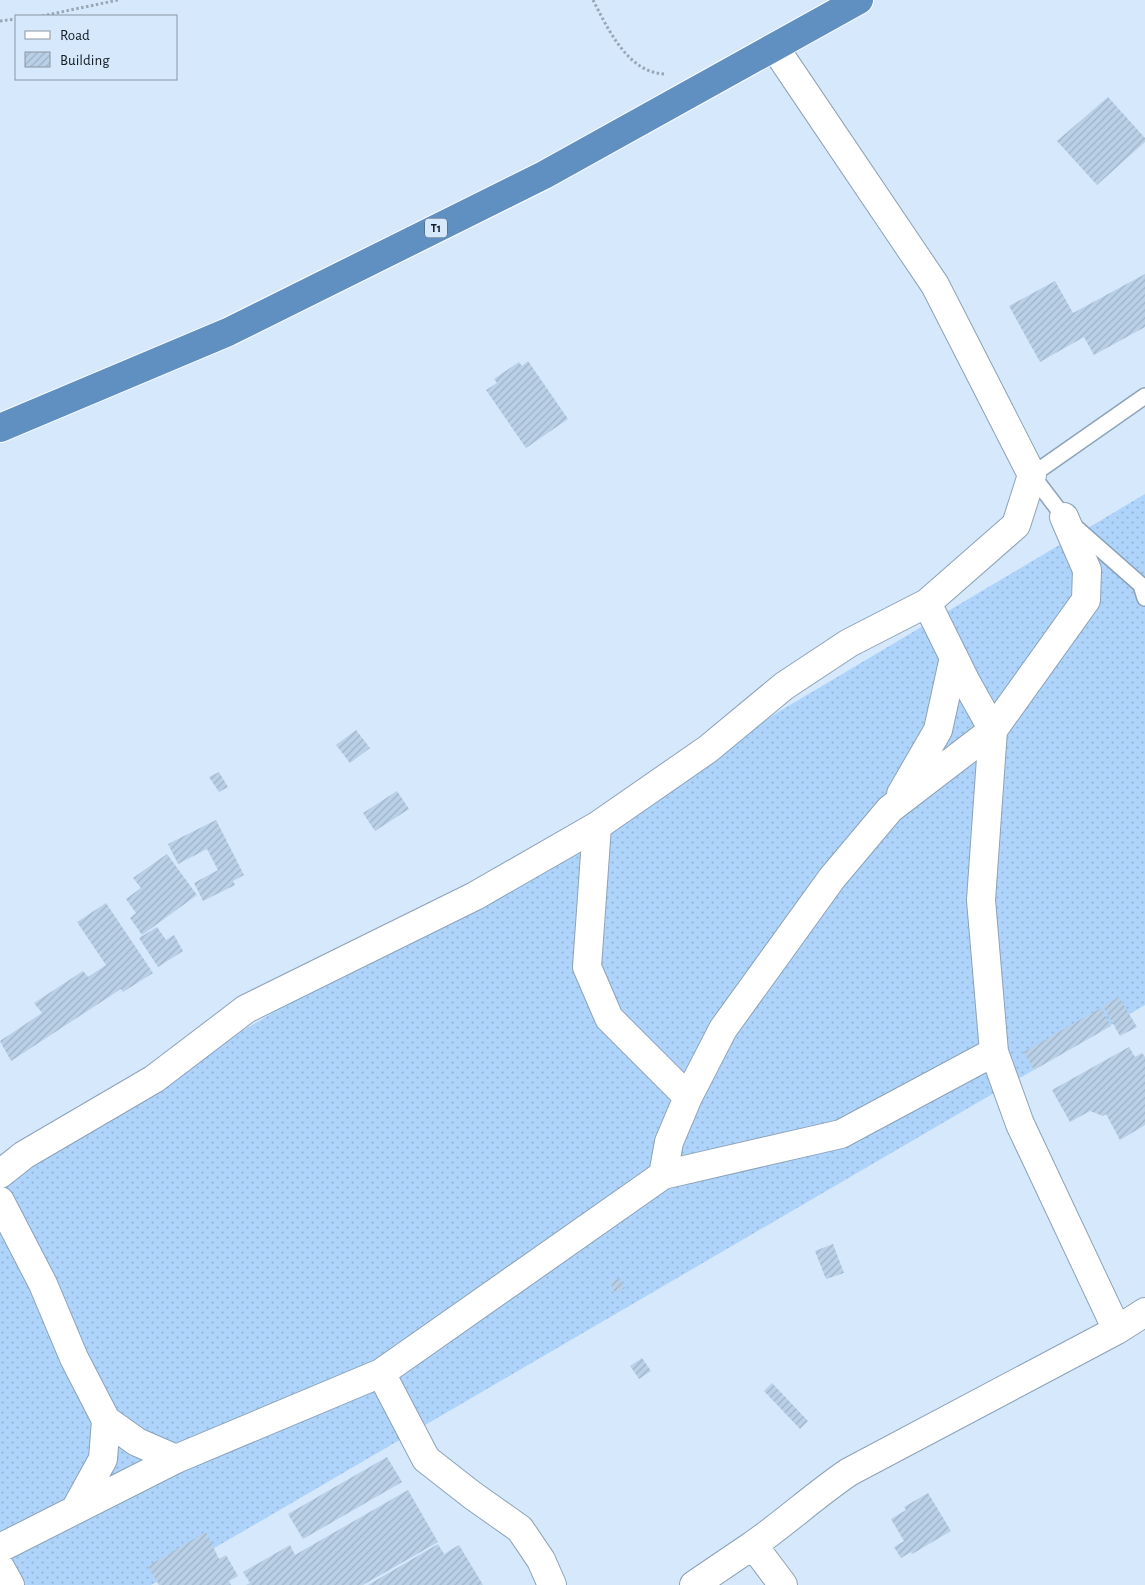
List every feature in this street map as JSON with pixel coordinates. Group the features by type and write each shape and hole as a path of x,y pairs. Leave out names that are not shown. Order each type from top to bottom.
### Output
{"highway":[{"name":"T1","path":"0,428 228,332 544,175 859,0"}],"street":[{"path":"0,1174 24,1155 154,1079 246,1009 475,896 597,826 708,749 784,686 848,643 927,603 1016,524 1032,475 935,285 774,48"},
{"path":"896,804 993,730 1086,600 1088,570 1064,517"},
{"path":"927,603 993,730 981,900 994,1052 1020,1124 1117,1330"},
{"path":"663,1176 669,1142 688,1097 723,1029 832,878 896,804 938,730 954,657"},
{"path":"597,826 587,967 609,1018 688,1097"},
{"path":"0,1548 176,1459 382,1373 663,1176 841,1134 994,1052"},
{"path":"0,1201 43,1284 74,1358 106,1420 137,1442 176,1459"},
{"path":"694,1585 790,1519 814,1496 849,1472 1117,1330 1145,1312"},
{"path":"382,1373 426,1459 520,1529 541,1560 552,1585"},
{"path":"76,1508 103,1458 106,1420"},
{"path":"753,1544 783,1585"},
{"path":"0,1568 10,1585"}],"lane":[{"path":"1144,591 1064,517 1032,475 1145,396"}],"path":[{"path":"47,15 118,0"},
{"path":"593,0 605,24 634,64 661,74 670,74"},
{"path":"0,21 15,19"}],"shaded area":[{"path":"1145,494 1145,1005 151,1585 0,1585 0,1175"}],"building":[{"path":"1108,97 1145,138 1145,142 1097,185 1057,141"},
{"path":"1145,274 1145,327 1094,355 1084,337 1040,362 1009,306 1055,281 1073,313"},
{"path":"528,361 568,419 526,448 486,390 497,383 494,379 519,362 522,366"},
{"path":"356,730 370,748 350,763 336,745"},
{"path":"219,772 228,787 219,792 209,777"},
{"path":"397,791 409,809 375,831 363,813"},
{"path":"216,820 244,875 233,881 235,885 203,901 194,883 218,870 207,849 178,864 168,844"},
{"path":"167,854 197,895 142,935 130,918 136,913 126,899 141,888 133,878"},
{"path":"106,903 153,973 123,992 121,989 11,1061 0,1041 42,1013 34,1003 83,971 88,977 106,965 77,922"},
{"path":"157,927 166,940 174,935 183,951 158,967 139,938"},
{"path":"1119,997 1137,1027 1120,1036 1103,1006"},
{"path":"1101,1008 1111,1026 1034,1070 1024,1052"},
{"path":"1129,1047 1135,1057 1142,1053 1145,1057 1145,1125 1120,1140 1106,1114 1103,1116 1090,1111 1070,1122 1052,1090"},
{"path":"833,1244 844,1273 826,1279 815,1251"},
{"path":"620,1278 625,1288 615,1293 610,1282"},
{"path":"642,1358 651,1371 639,1379 630,1366"},
{"path":"772,1383 808,1421 800,1429 764,1391"},
{"path":"387,1457 402,1482 303,1539 288,1514"},
{"path":"408,1490 438,1542 363,1585 246,1585 250,1583 243,1572 290,1545 295,1555"},
{"path":"928,1493 951,1531 912,1554 911,1552 901,1558 894,1547 904,1541 891,1519 906,1510 904,1507"},
{"path":"206,1532 219,1559 226,1555 238,1576 229,1581 231,1585 159,1585 148,1566"},
{"path":"438,1544 444,1554 459,1545 483,1585 368,1585"}]}
